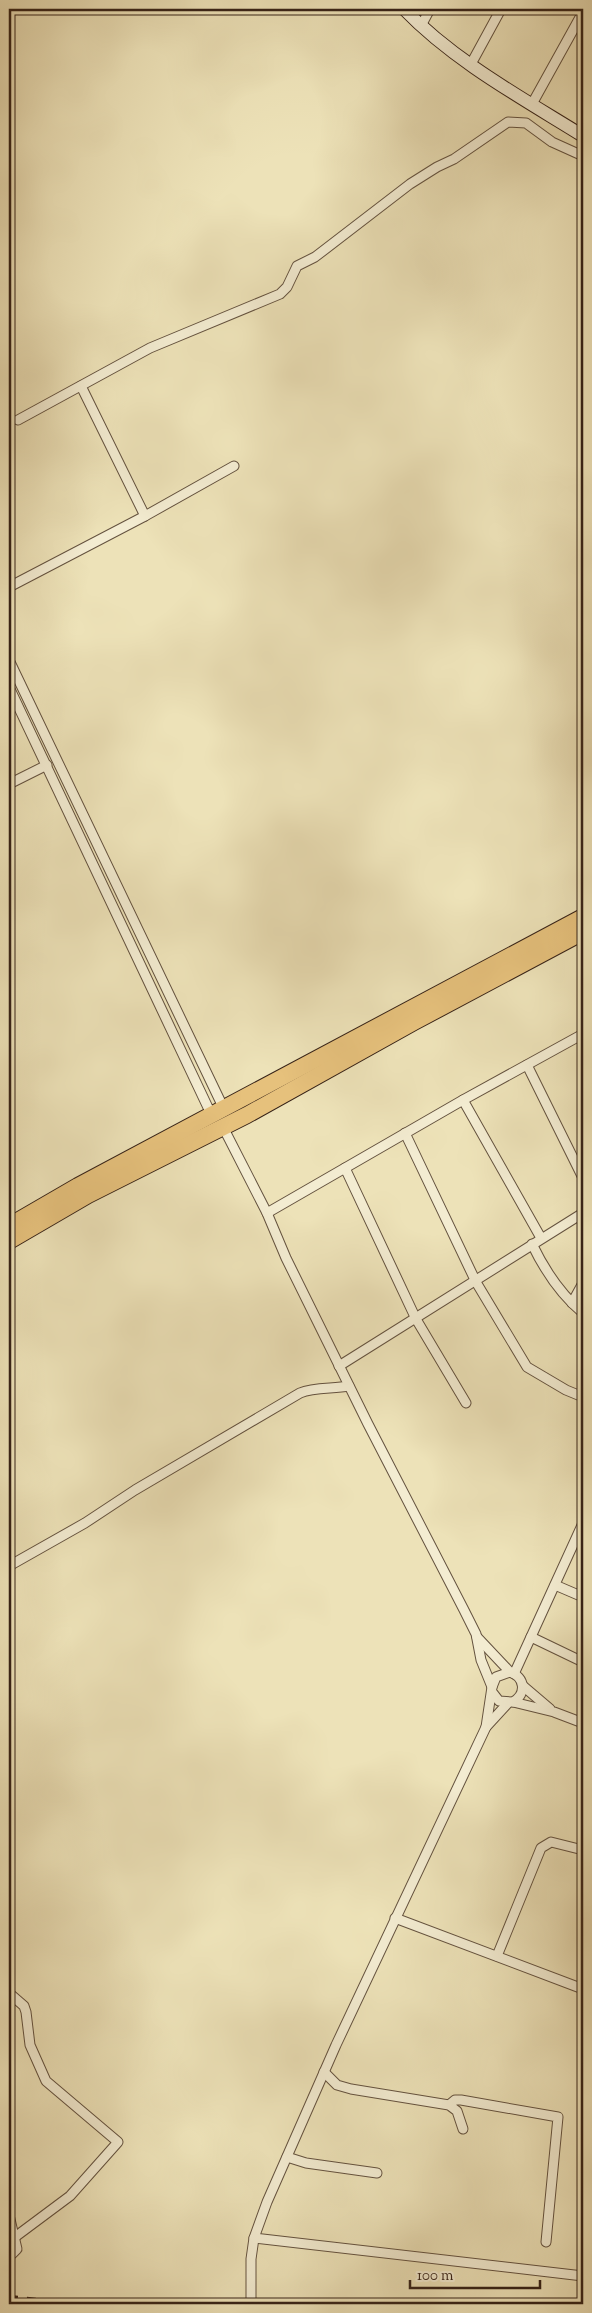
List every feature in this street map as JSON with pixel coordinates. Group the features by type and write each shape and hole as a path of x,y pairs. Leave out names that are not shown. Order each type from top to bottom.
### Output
{"highway":[{"path":"9,1241 220,1117 583,918"},
{"path":"9,1226 78,1186 220,1117 583,932"}],"street":[{"path":"404,9 421,26 471,64 583,136"},
{"path":"421,26 430,9"},
{"path":"471,64 501,9"},
{"path":"532,104 583,12"},
{"path":"18,420 150,348 280,294 287,286 297,266 315,257 410,184 454,159 508,122 526,123 552,142 583,156"},
{"path":"81,386 145,516"},
{"path":"9,587 145,516 234,466"},
{"path":"9,660 220,1117"},
{"path":"9,687 267,1213 286,1258 339,1366 476,1634 512,1673 522,1681 523,1686 554,1712"},
{"path":"9,784 47,765"},
{"path":"267,1213 463,1100 583,1034"},
{"path":"527,1065 583,1178"},
{"path":"463,1100 541,1238"},
{"path":"405,1134 476,1282 527,1367 583,1398"},
{"path":"345,1168 416,1319 466,1403"},
{"path":"339,1366 476,1282 541,1238 583,1214"},
{"path":"532,1244 560,1293 583,1313"},
{"path":"572,1303 583,1283"},
{"path":"9,1566 85,1523 135,1490 300,1393 308,1390 327,1390 349,1386"},
{"path":"251,2304 251,2259 254,2238 286,2157 486,1727 496,1677 512,1673 581,1534 583,1523"},
{"path":"555,1585 583,1597"},
{"path":"476,1634 481,1660 492,1690 499,1701 554,1712 583,1724"},
{"path":"531,1637 583,1662"},
{"path":"486,1727 510,1703 520,1696 523,1686"},
{"path":"497,1956 541,1848 552,1842 583,1850"},
{"path":"396,1918 583,1989"},
{"path":"9,1993 24,2006 30,2044 46,2081 118,2142 70,2196 15,2237"},
{"path":"324,2072 337,2085 351,2089 449,2105 456,2111 463,2129"},
{"path":"449,2105 455,2100 461,2100 558,2117 546,2242"},
{"path":"286,2157 306,2163 377,2173"},
{"path":"9,2215 17,2250 9,2254"},
{"path":"254,2238 583,2276"}],"railway":[{"path":"9,2296 82,2304"}]}
